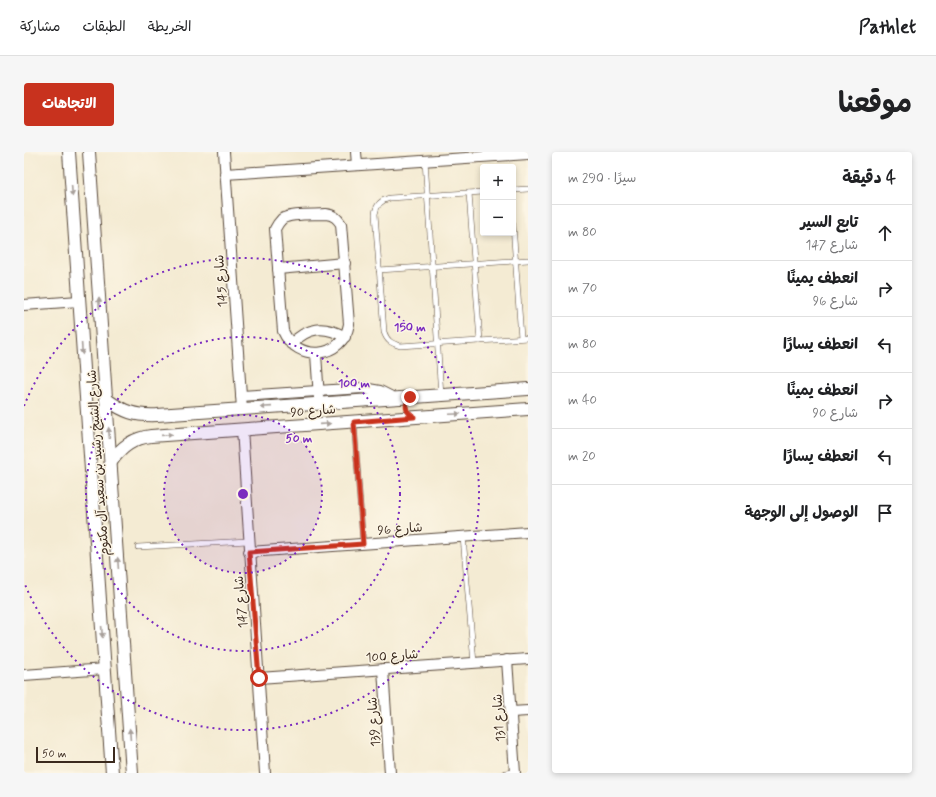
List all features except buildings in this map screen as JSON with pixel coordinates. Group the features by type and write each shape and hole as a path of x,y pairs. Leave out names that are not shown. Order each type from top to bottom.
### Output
{"street":[{"name":"شارع الشيخ رشيد بن سعيد آل مكتوم","path":"69,152 112,773"},
{"name":"شارع الشيخ رشيد بن سعيد آل مكتوم","path":"89,152 132,773"},
{"name":"شارع 145","path":"224,152 242,409"},
{"path":"356,152 357,165"},
{"path":"225,174 528,154"},
{"path":"333,215 341,224 345,263 350,324 345,337 333,348 316,354 303,351 291,344 283,331 275,229 278,223 289,216 333,215"},
{"path":"278,269 345,263"},
{"path":"77,272 84,266 89,266 97,270"},
{"path":"24,305 79,301"},
{"path":"291,344 298,337 317,329 327,329 345,337"},
{"path":"316,354 319,404"},
{"path":"241,396 372,389 388,394 396,399 401,408 400,414 397,418"},
{"name":"شارع 90","path":"106,399 125,411 136,415 157,415 528,389"},
{"path":"410,397 406,402 406,409 409,414 414,417"},
{"name":"شارع 90","path":"110,462 127,444 142,437 528,409"},
{"path":"189,413 182,419 180,424 185,432 190,433"},
{"name":"شارع 147","path":"242,430 248,541 265,773"},
{"name":"شارع 96","path":"249,552 528,532"},
{"path":"98,587 107,593 112,593 119,586"},
{"path":"100,608 107,602 117,603 120,606"},
{"name":"شارع 100","path":"259,678 528,659"},
{"name":"شارع 131","path":"508,660 512,773"},
{"path":"24,675 105,669"},
{"name":"شارع 139","path":"383,669 390,773"},
{"path":"511,712 528,711"}],"lane":[{"path":"425,161 441,395"},
{"path":"516,190 528,189"},
{"path":"480,192 390,198 384,199 379,203 375,214 384,332 386,339 391,343 400,346 528,338"},
{"path":"469,193 480,341"},
{"path":"514,236 521,338"},
{"path":"379,270 528,260"},
{"path":"354,422 363,544"},
{"path":"463,537 474,663"},
{"path":"138,547 248,541"}],"route":[{"path":"259,678 249,552 363,544 354,422 414,417 409,414 406,409 406,402 410,397"}]}
